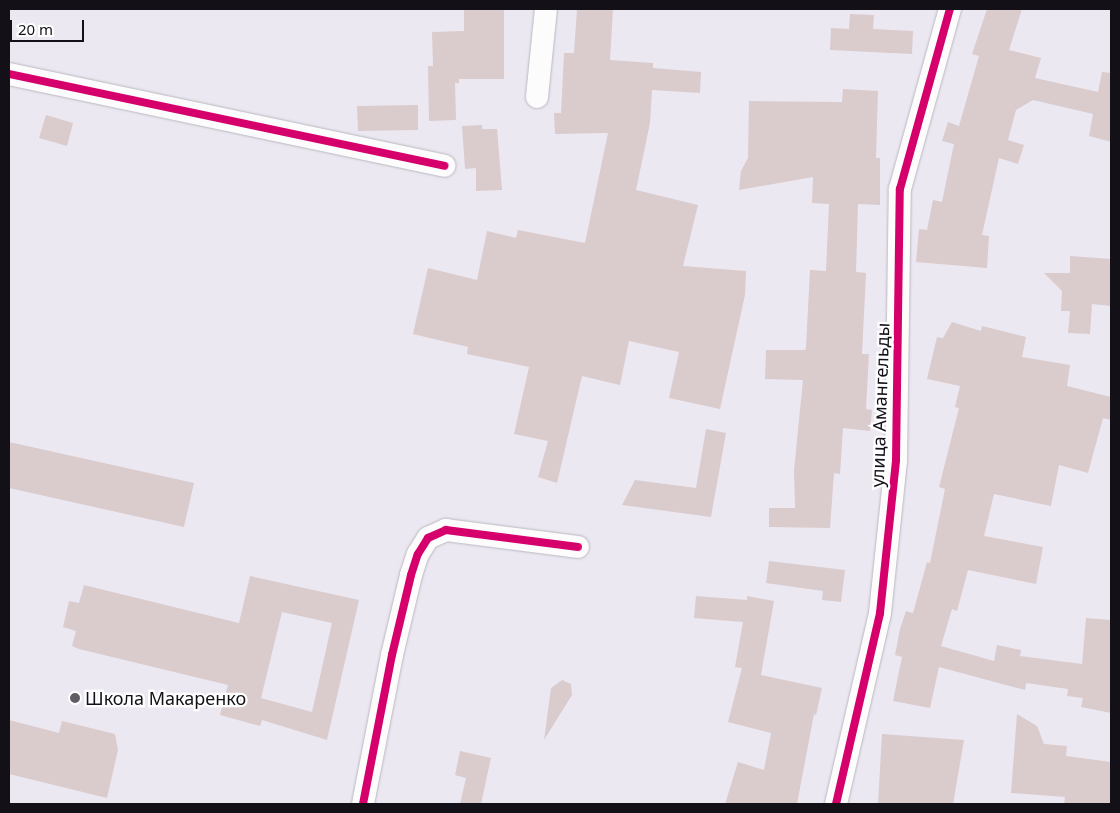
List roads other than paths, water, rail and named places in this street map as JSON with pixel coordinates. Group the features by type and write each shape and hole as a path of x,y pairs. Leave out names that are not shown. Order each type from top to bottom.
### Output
{"street":[{"path":"537,97 546,9"},
{"name":"улица Амангельды","path":"836,804 880,613 896,460 900,189 950,9"},
{"path":"9,74 444,166"},
{"path":"363,804 404,601 418,554 428,538 446,530 578,546"}],"place":[{"name":"Школа Макаренко","path":"75,698"}]}
